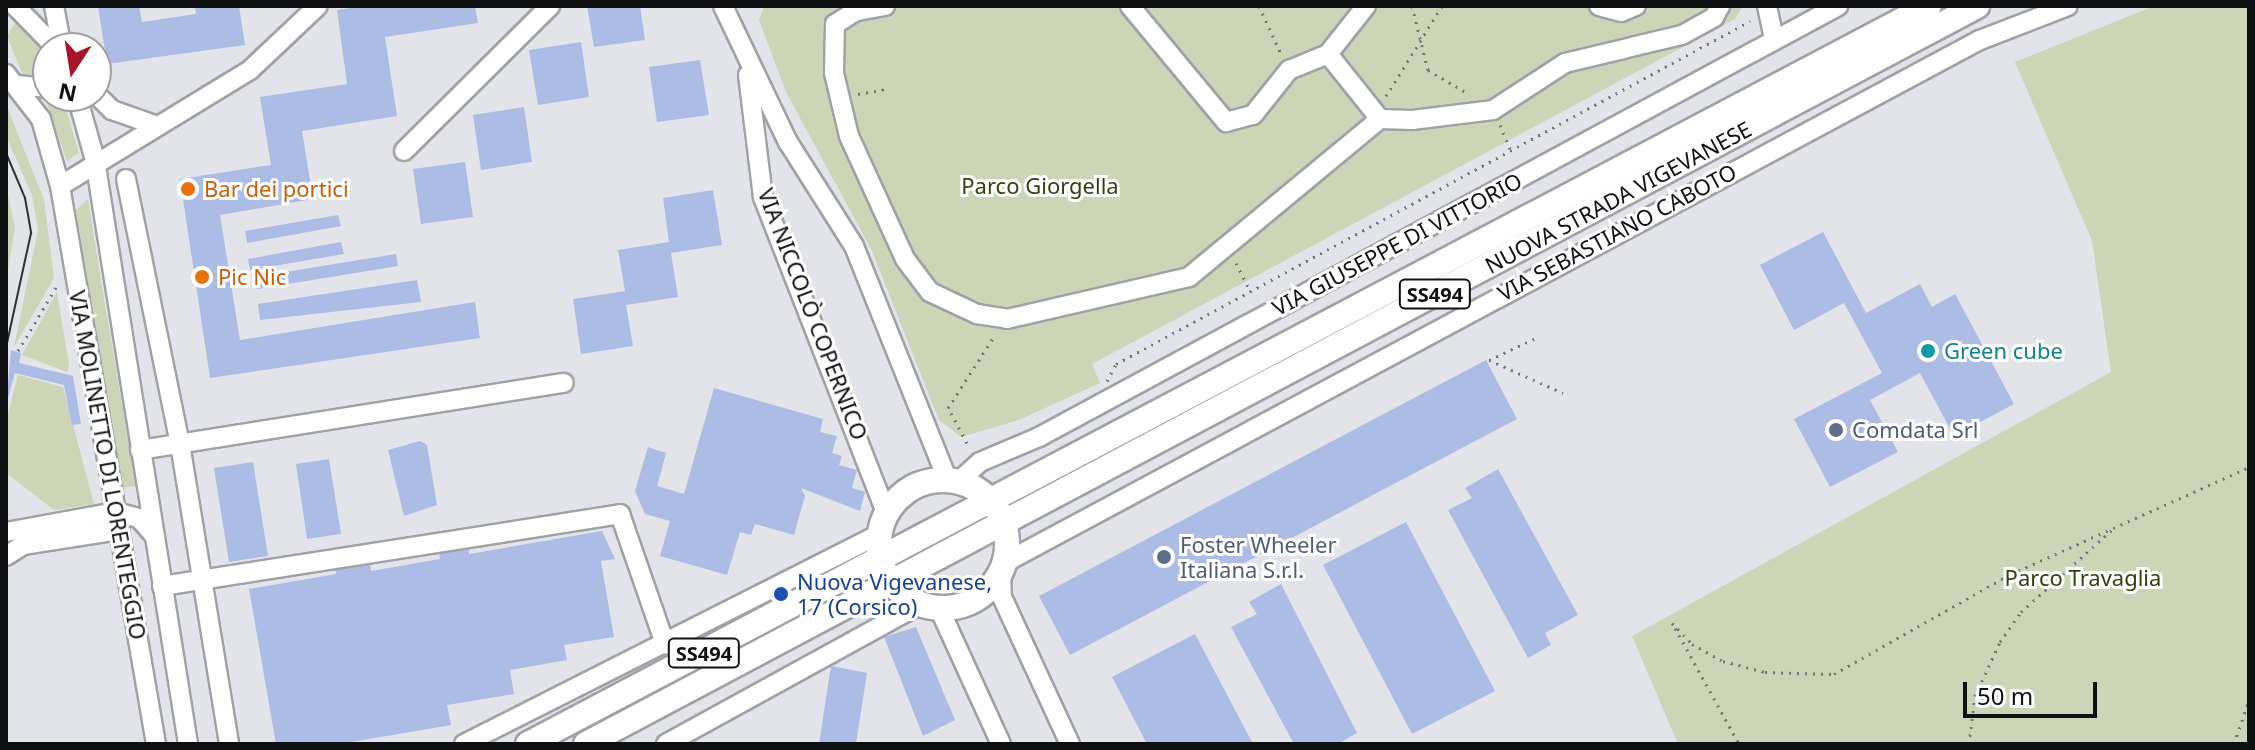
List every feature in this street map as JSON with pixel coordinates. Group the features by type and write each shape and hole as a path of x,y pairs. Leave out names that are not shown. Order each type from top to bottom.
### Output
{"main road":[{"name":"NUOVA STRADA VIGEVANESE","path":"586,744 893,585 998,513 1929,6"},
{"name":"NUOVA STRADA VIGEVANESE","path":"528,744 880,561 998,513 1977,6"},
{"path":"953,480 998,513 1002,567 975,599 930,606 893,585 880,561 882,524 914,486 953,480"}],"street":[{"path":"15,6 40,32"},
{"path":"54,6 59,32"},
{"path":"60,186 95,160 250,70 318,6"},
{"path":"404,151 550,6"},
{"name":"VIA NICCOLÒ COPERNICO","path":"723,6 746,64 854,246 953,480"},
{"path":"885,6 856,11 835,24 840,97 884,225 930,292 954,308 1007,319 1189,277 1229,248 1380,119 1458,118 1493,110 1565,63 1682,35 1714,17 1720,6"},
{"path":"1130,6 1226,122 1253,115 1289,70 1328,54 1366,6"},
{"path":"1599,6 1621,12 1636,6"},
{"name":"VIA GIUSEPPE DI VITTORIO","path":"953,480 980,462 1110,399 1838,6"},
{"name":"VIA SEBASTIANO CABOTO","path":"1002,567 1980,40 2068,6"},
{"path":"1759,8 1774,40"},
{"path":"1328,54 1380,119"},
{"name":"VIA NICCOLÒ COPERNICO","path":"746,64 763,197 882,524"},
{"path":"12,79 32,84"},
{"name":"VIA MOLINETTO DI LORENTEGGIO","path":"12,79 41,119 60,186 156,744"},
{"path":"112,110 155,125"},
{"name":"VIA MOLINETTO DI LORENTEGGIO","path":"82,112 95,160 188,744"},
{"path":"126,179 180,444 228,736 215,744"},
{"name":"VIA MOLINETTO DI LORENTEGGIO","path":"140,450 564,383"},
{"name":"VIA MOLINETTO DI LORENTEGGIO","path":"162,586 620,514 665,644"},
{"path":"6,532 139,518 155,541"},
{"path":"6,556 23,545 118,521"},
{"path":"464,744 665,644 882,524"},
{"path":"1002,567 1002,597 1070,744"},
{"path":"666,744 930,606 1001,744"},
{"path":"147,689 164,698 178,686"}],"path":[{"path":"1259,6 1289,70"},
{"path":"1412,6 1428,70 1487,100 1511,151"},
{"path":"1380,119 1442,6"},
{"path":"1110,399 1104,386 1116,364 1745,27 1759,8"},
{"path":"840,97 886,89"},
{"path":"1229,248 1250,291"},
{"path":"18,351 58,284"},
{"path":"967,443 948,408 970,365 1007,319"},
{"path":"1536,338 1489,360 1563,393"},
{"path":"6,357 14,359"},
{"path":"1739,744 1672,623 1692,644 1723,661 1765,672 1834,674 2011,574 2249,467"},
{"path":"1969,744 1975,696 2021,612 2117,526"},
{"path":"2234,744 2249,700"}],"green space":[{"name":"Parco Giorgella","path":"764,6 1743,6 1735,19 1092,364 1100,383 1019,420 961,437 939,420 872,251 786,92 759,20"},
{"name":"Parco Travaglia","path":"2154,6 2249,6 2249,744 1678,744 1632,636 2111,372 2092,241 2015,62"},
{"path":"15,23 32,39 32,75 22,73 7,36"},
{"path":"6,104 44,200 54,278 14,347 38,230 32,195 6,136"},
{"path":"50,112 67,112 79,153 67,161"},
{"path":"6,187 15,227 6,282"},
{"path":"88,199 136,486 122,488 76,210"},
{"path":"57,292 69,364 67,372 22,355"},
{"path":"18,375 63,387 94,504 54,510 6,473 6,422"}],"building":[{"path":"98,6 139,6 142,22 196,14 195,6 239,6 245,45 112,63 112,32 102,32"},
{"path":"364,6 475,6 478,23 385,37 397,116 302,131 313,199 220,215 240,340 475,302 480,338 210,378 180,179 271,165 260,97 347,84 337,10"},
{"path":"587,6 640,6 645,40 594,47"},
{"path":"581,42 589,97 538,105 529,50"},
{"path":"700,60 709,115 657,122 649,67"},
{"path":"524,107 532,162 481,170 473,115"},
{"path":"465,162 473,217 421,224 413,169"},
{"path":"713,190 722,245 671,253 678,297 626,305 633,346 581,354 573,299 625,291 618,250 669,242 663,198"},
{"path":"338,215 341,226 247,243 245,231"},
{"name":"Green cube","path":"1823,232 1866,313 1920,284 1932,307 1955,294 2014,404 1954,436 1920,373 1870,400 1898,452 1830,487 1794,419 1882,373 1844,303 1794,330 1760,265"},
{"path":"341,242 344,254 250,270 248,259"},
{"path":"396,254 398,266 257,289 255,277"},
{"path":"417,280 421,302 260,320 258,304"},
{"path":"11,350 21,353 19,363 73,376 81,424 72,425 64,385 15,373 6,405"},
{"path":"1486,360 1517,419 1070,655 1039,596"},
{"path":"714,388 823,419 820,432 837,436 832,453 842,456 839,465 857,470 852,488 865,492 860,511 801,488 805,496 794,535 755,524 751,535 740,532 727,575 660,556 670,521 645,514 635,491 648,447 666,453 657,486 684,494"},
{"path":"420,441 427,445 437,505 404,516 388,450"},
{"path":"329,459 341,534 307,539 296,464"},
{"path":"253,462 268,556 229,562 214,468"},
{"path":"1498,469 1578,615 1545,633 1551,645 1528,658 1448,510 1472,498 1465,488"},
{"path":"1406,522 1495,691 1412,734 1323,565"},
{"path":"602,531 615,559 601,561 614,637 564,645 567,660 510,670 514,694 447,705 451,725 340,744 276,744 249,589 336,574 334,563 369,557 371,571 440,559 438,543 467,538 469,554"},
{"path":"1281,584 1357,733 1338,744 1294,744 1231,627 1257,614 1249,602"},
{"path":"916,627 955,720 923,736 884,637"},
{"path":"1195,634 1253,744 1147,744 1112,677"},
{"path":"831,666 867,673 856,744 819,744"}],"tram line":[{"path":"6,153 25,198 31,233 6,348"}],"place":[{"name":"Bar dei portici","path":"188,189"},
{"name":"Pic Nic","path":"202,277"},
{"name":"Green cube","path":"1928,351"},
{"name":"Comdata Srl","path":"1836,430"},
{"name":"Foster Wheeler Italiana S.r.l.","path":"1164,557"},
{"name":"Nuova Vigevanese, 17 (Corsico)","path":"781,594"}]}
